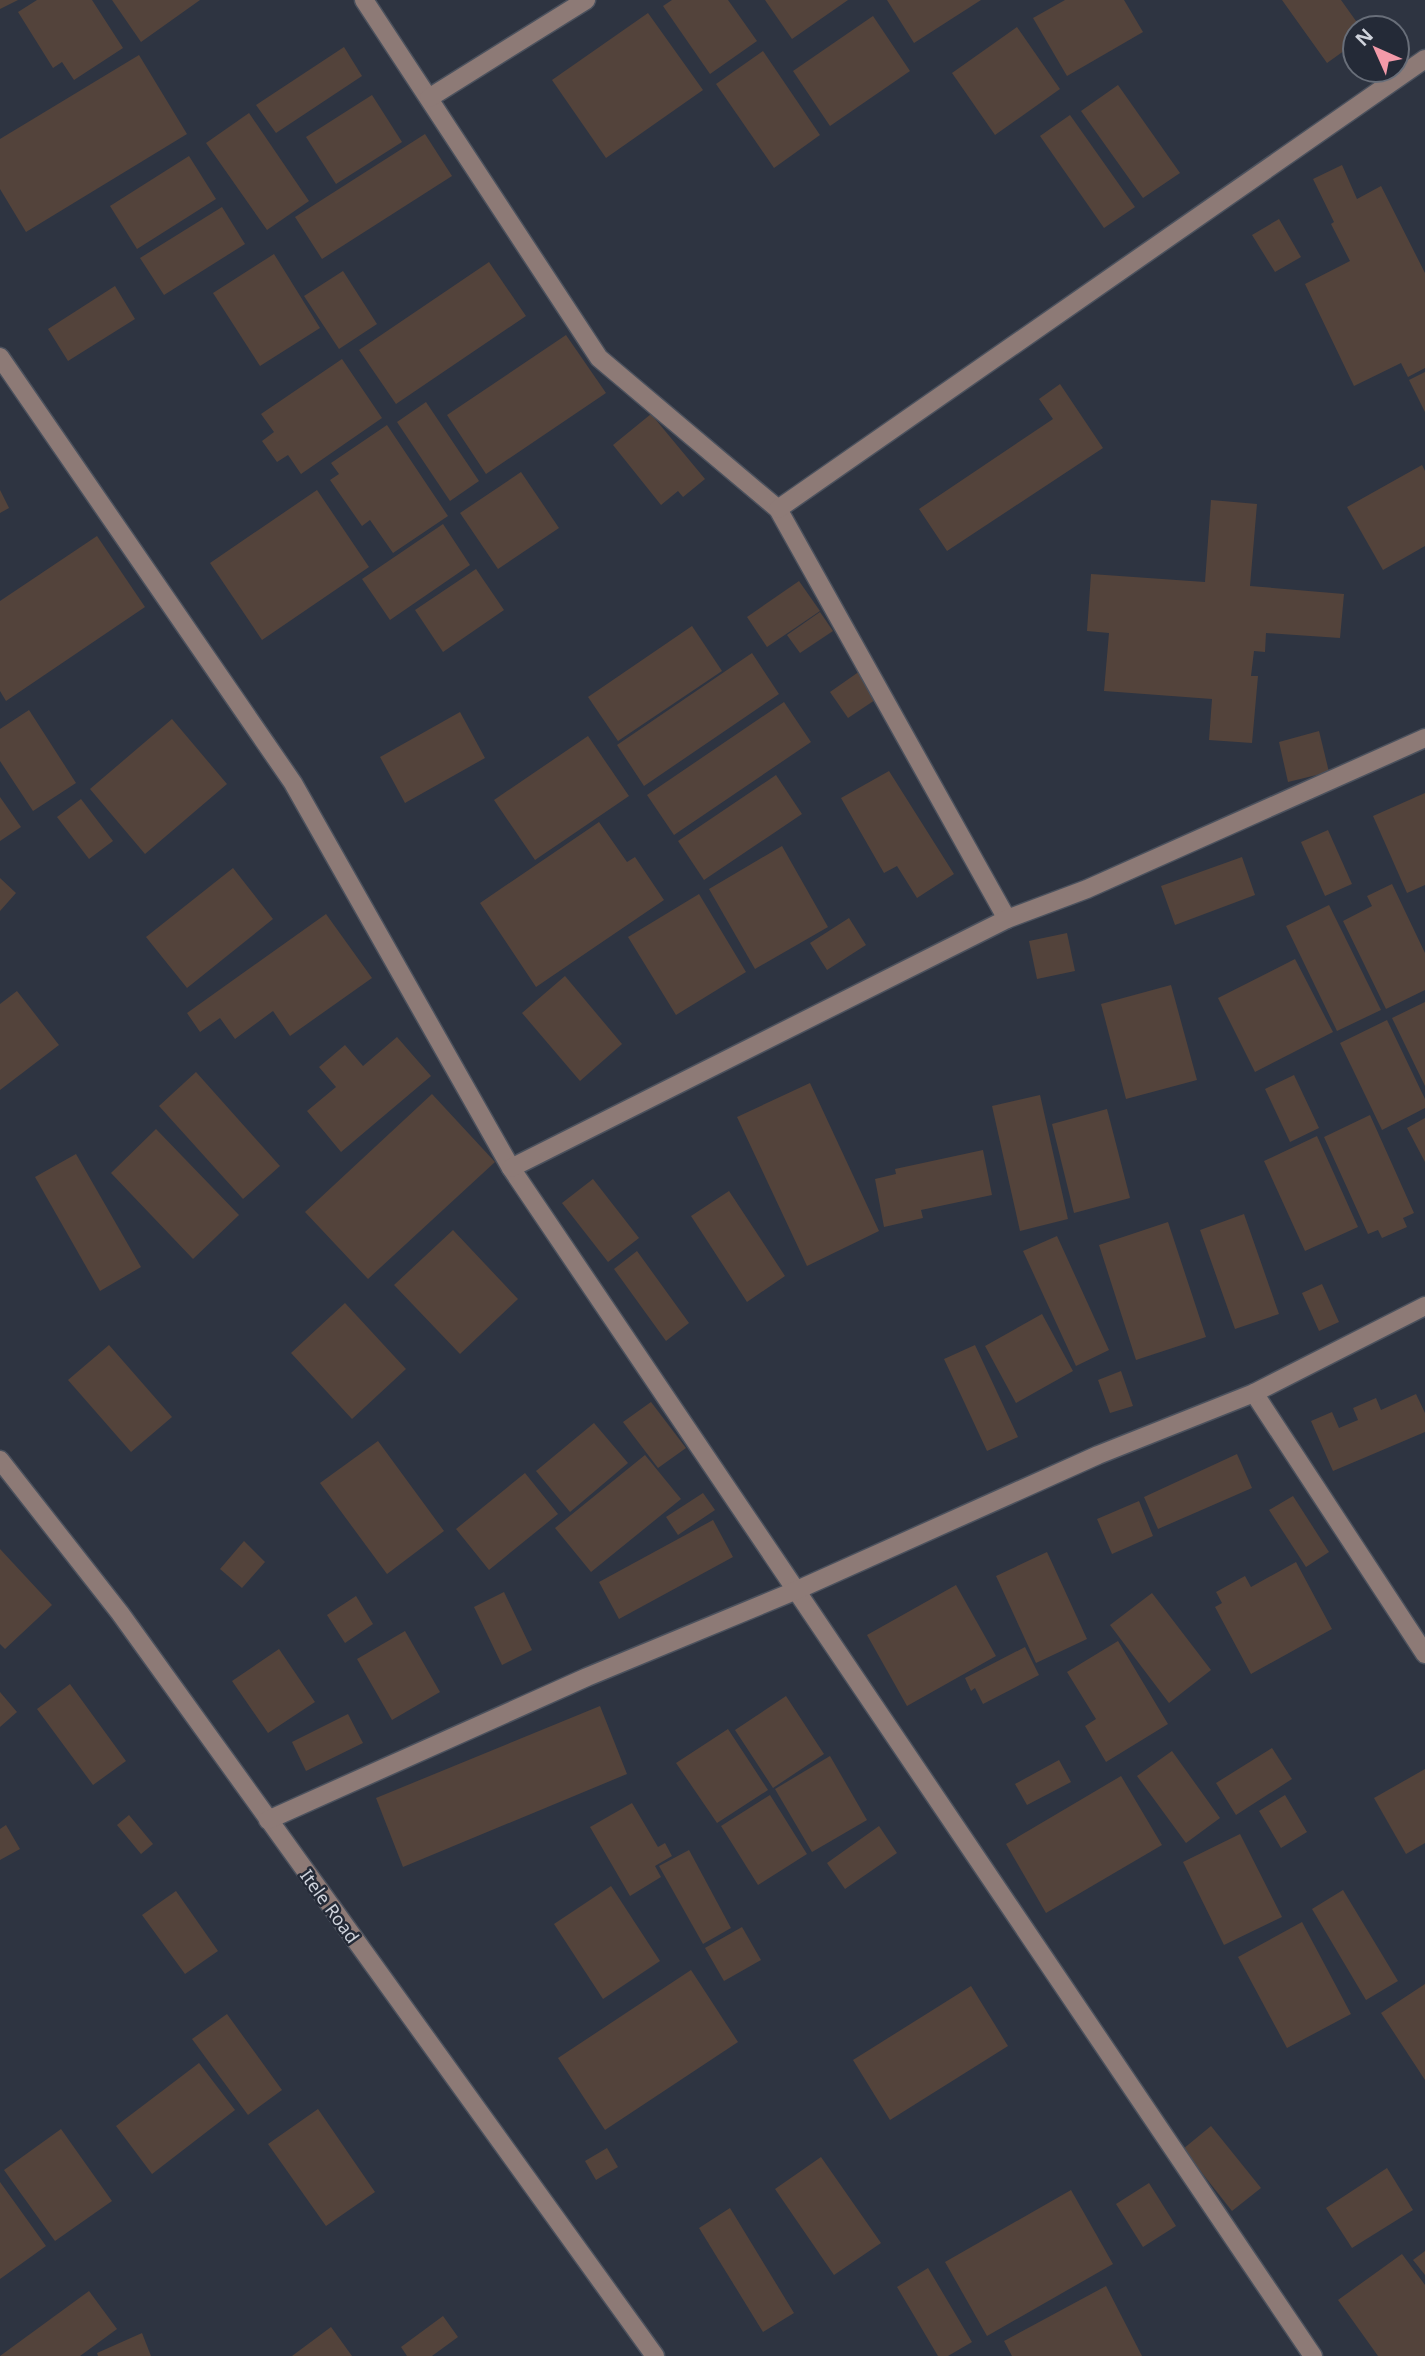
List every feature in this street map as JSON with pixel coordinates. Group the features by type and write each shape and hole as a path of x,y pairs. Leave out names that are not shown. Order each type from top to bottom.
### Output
{"street":[{"path":"364,0 599,358 778,509 1007,919"},
{"path":"429,98 586,0"},
{"path":"778,509 1425,59"},
{"path":"0,357 293,783 512,1168 1313,2356"},
{"path":"512,1168 1007,919 1087,889 1425,738"},
{"path":"268,1820 587,1677 797,1590 1098,1455 1254,1393 1425,1306"},
{"path":"1254,1393 1425,1654"},
{"name":"Itele Road","path":"0,1460 120,1613 654,2356"}],"building":[{"path":"0,0 18,0 0,9"},
{"path":"37,0 92,0 123,48 74,80 62,62 53,68 18,12"},
{"path":"112,0 200,0 141,42"},
{"path":"672,0 728,0 757,41 710,74 663,6"},
{"path":"765,0 848,0 792,39"},
{"path":"887,0 981,0 914,43"},
{"path":"1065,0 1124,0 1143,32 1067,76 1033,18"},
{"path":"1282,0 1341,0 1351,14 1341,14 1341,53 1327,63"},
{"path":"648,13 703,90 606,158 552,80"},
{"path":"873,16 910,71 830,126 793,71"},
{"path":"1017,27 1060,89 995,135 952,73"},
{"path":"344,47 362,76 276,133 256,105"},
{"path":"763,51 820,135 774,168 716,84"},
{"path":"139,55 187,134 26,232 0,189 0,139"},
{"path":"1118,85 1180,173 1143,198 1081,111"},
{"path":"372,95 402,142 336,184 306,137"},
{"path":"249,113 309,201 267,230 206,143"},
{"path":"1070,115 1135,207 1104,228 1040,136"},
{"path":"425,134 452,176 322,259 295,217"},
{"path":"189,156 216,199 137,249 110,206"},
{"path":"1342,165 1357,199 1381,186 1425,273 1425,368 1408,377 1401,363 1354,386 1305,284 1350,261 1331,224 1334,222 1313,179"},
{"path":"222,207 245,244 164,295 140,258"},
{"path":"1279,219 1301,257 1275,272 1252,235"},
{"path":"274,254 320,328 260,366 213,293"},
{"path":"489,262 526,316 396,404 359,350"},
{"path":"343,271 377,324 339,349 304,296"},
{"path":"115,286 135,319 68,361 48,329"},
{"path":"566,335 606,393 486,474 447,415"},
{"path":"342,359 382,418 301,474 288,455 277,462 262,441 274,432 261,414"},
{"path":"1425,372 1425,412 1409,380"},
{"path":"1060,384 1103,448 947,551 919,509 1053,419 1039,399"},
{"path":"426,402 479,481 450,501 397,422"},
{"path":"651,414 705,479 683,497 678,491 661,505 613,445"},
{"path":"387,425 448,516 393,553 370,520 362,526 330,480 339,474 331,463"},
{"path":"1422,465 1425,471 1425,546 1383,570 1347,507"},
{"path":"521,472 559,528 498,569 460,513"},
{"path":"0,490 9,508 0,513"},
{"path":"317,490 369,567 262,640 210,563"},
{"path":"1211,500 1257,504 1250,586 1344,594 1340,638 1266,633 1265,652 1254,651 1251,676 1258,676 1252,743 1209,740 1212,699 1104,691 1109,633 1087,631 1091,574 1205,582"},
{"path":"443,524 470,565 390,620 362,579"},
{"path":"97,536 145,607 6,701 0,691 0,601"},
{"path":"476,569 504,610 443,652 415,610"},
{"path":"799,581 820,611 767,647 747,617"},
{"path":"820,612 833,631 800,653 787,635"},
{"path":"692,626 722,671 618,741 588,697"},
{"path":"752,653 779,694 644,786 617,745"},
{"path":"860,671 878,698 848,718 830,692"},
{"path":"784,702 811,742 674,835 647,795"},
{"path":"29,710 76,783 33,811 0,761 0,729"},
{"path":"460,712 485,758 405,803 380,757"},
{"path":"172,719 227,784 145,854 90,789"},
{"path":"1319,731 1329,772 1288,782 1279,742"},
{"path":"588,736 629,796 535,860 494,800"},
{"path":"889,771 954,874 917,898 897,866 884,873 841,798"},
{"path":"776,775 802,814 704,880 678,841"},
{"path":"1425,793 1425,885 1407,893 1373,816"},
{"path":"0,797 21,827 0,841"},
{"path":"81,799 113,841 89,859 57,817"},
{"path":"599,822 627,862 635,857 664,900 536,987 480,903"},
{"path":"1328,830 1352,884 1325,896 1301,842"},
{"path":"782,846 828,927 755,969 709,889"},
{"path":"1242,857 1255,895 1175,925 1161,886"},
{"path":"233,868 273,919 187,988 146,937"},
{"path":"0,878 16,893 0,911"},
{"path":"1392,884 1425,953 1425,990 1386,1009 1343,921 1372,906 1367,896"},
{"path":"699,894 746,972 676,1015 628,937"},
{"path":"1329,905 1381,1010 1337,1031 1286,926"},
{"path":"326,914 372,978 290,1036 273,1011 235,1039 220,1018 200,1032 187,1013"},
{"path":"849,918 866,945 827,970 810,943"},
{"path":"1067,933 1075,971 1037,979 1029,941"},
{"path":"1295,959 1333,1032 1255,1072 1218,998"},
{"path":"565,976 622,1044 580,1081 522,1013"},
{"path":"1171,985 1197,1080 1126,1099 1101,1004"},
{"path":"17,991 59,1045 0,1090 0,1004"},
{"path":"1425,1002 1425,1086 1392,1018"},
{"path":"1387,1020 1425,1099 1425,1108 1382,1130 1340,1043"},
{"path":"397,1037 431,1076 341,1152 307,1111 336,1087 319,1067 345,1045 363,1066"},
{"path":"196,1072 280,1166 243,1199 159,1106"},
{"path":"1294,1075 1319,1128 1290,1142 1265,1089"},
{"path":"810,1083 879,1231 807,1266 737,1117"},
{"path":"432,1094 495,1162 368,1279 305,1212"},
{"path":"1040,1095 1068,1219 1020,1231 992,1106"},
{"path":"1107,1109 1130,1198 1074,1213 1052,1124"},
{"path":"1370,1115 1414,1213 1403,1218 1407,1227 1382,1238 1378,1230 1368,1234 1324,1137"},
{"path":"1425,1118 1425,1162 1407,1128"},
{"path":"156,1129 239,1215 193,1259 111,1173"},
{"path":"1317,1136 1358,1227 1305,1251 1264,1161"},
{"path":"983,1150 992,1195 921,1210 923,1218 884,1227 875,1179 896,1174 895,1169"},
{"path":"76,1154 141,1267 100,1291 35,1177"},
{"path":"593,1179 639,1238 608,1262 562,1203"},
{"path":"729,1191 785,1276 747,1302 691,1216"},
{"path":"1244,1214 1279,1314 1235,1329 1200,1230"},
{"path":"1168,1222 1206,1337 1136,1360 1099,1245"},
{"path":"453,1230 518,1299 460,1354 394,1285"},
{"path":"1057,1236 1109,1350 1076,1366 1023,1251"},
{"path":"637,1251 689,1323 666,1341 614,1269"},
{"path":"1322,1284 1339,1322 1319,1331 1302,1293"},
{"path":"345,1303 406,1369 352,1419 291,1353"},
{"path":"1042,1314 1073,1371 1016,1403 985,1346"},
{"path":"109,1345 172,1417 131,1452 68,1380"},
{"path":"975,1345 1018,1437 987,1451 944,1359"},
{"path":"1121,1371 1133,1406 1110,1413 1098,1380"},
{"path":"1416,1394 1425,1413 1425,1432 1333,1471 1311,1421 1332,1412 1339,1428 1358,1420 1353,1408 1376,1398 1381,1410"},
{"path":"651,1402 686,1448 658,1468 623,1422"},
{"path":"594,1423 628,1463 570,1512 536,1471"},
{"path":"378,1441 444,1531 387,1574 320,1483"},
{"path":"1237,1454 1252,1488 1158,1529 1144,1497"},
{"path":"645,1455 681,1499 591,1572 555,1528"},
{"path":"525,1473 558,1514 489,1570 456,1529"},
{"path":"703,1493 715,1510 678,1535 666,1517"},
{"path":"1293,1496 1329,1552 1306,1567 1269,1510"},
{"path":"1139,1501 1153,1536 1112,1554 1097,1519"},
{"path":"713,1520 733,1557 619,1619 599,1582"},
{"path":"244,1541 265,1562 242,1588 220,1569"},
{"path":"0,1549 52,1605 5,1649 0,1644"},
{"path":"1047,1552 1087,1639 1036,1663 996,1576"},
{"path":"1296,1562 1332,1629 1251,1674 1215,1607 1222,1603 1216,1592 1245,1576 1251,1587"},
{"path":"956,1585 996,1656 907,1706 867,1635"},
{"path":"504,1592 532,1650 502,1665 474,1607"},
{"path":"1152,1593 1211,1670 1169,1703 1110,1625"},
{"path":"356,1596 373,1624 345,1643 327,1615"},
{"path":"405,1631 440,1692 392,1720 357,1659"},
{"path":"1118,1641 1168,1724 1106,1762 1085,1726 1096,1719 1067,1672"},
{"path":"1025,1647 1039,1675 983,1704 975,1688 971,1691 965,1678"},
{"path":"279,1649 315,1702 268,1733 232,1681"},
{"path":"70,1684 126,1761 93,1785 37,1709"},
{"path":"0,1692 17,1712 0,1727"},
{"path":"786,1696 824,1754 773,1788 735,1730"},
{"path":"600,1706 627,1774 403,1867 376,1798"},
{"path":"348,1714 363,1743 306,1771 292,1742"},
{"path":"728,1729 768,1790 717,1823 676,1763"},
{"path":"1272,1748 1292,1779 1236,1815 1216,1783"},
{"path":"1172,1751 1220,1818 1186,1843 1137,1776"},
{"path":"830,1756 867,1820 812,1852 775,1789"},
{"path":"1059,1760 1071,1782 1027,1805 1015,1784"},
{"path":"1425,1769 1425,1843 1406,1854 1374,1798"},
{"path":"1121,1776 1162,1845 1046,1913 1006,1844"},
{"path":"770,1795 807,1854 758,1885 721,1826"},
{"path":"1285,1795 1307,1832 1281,1848 1259,1811"},
{"path":"632,1803 658,1847 665,1843 672,1856 655,1866 661,1877 630,1896 590,1827"},
{"path":"129,1815 153,1844 141,1854 117,1825"},
{"path":"6,1825 20,1849 0,1860 0,1829"},
{"path":"879,1826 897,1853 845,1889 827,1863"},
{"path":"1240,1834 1282,1917 1224,1945 1183,1862"},
{"path":"689,1850 731,1928 703,1944 659,1866"},
{"path":"611,1886 660,1961 603,1999 554,1924"},
{"path":"1343,1890 1398,1981 1366,2000 1312,1909"},
{"path":"176,1891 218,1951 185,1974 142,1915"},
{"path":"1302,1922 1351,2014 1287,2048 1238,1957"},
{"path":"742,1927 761,1960 724,1981 705,1948"},
{"path":"691,1970 738,2042 605,2130 558,2058"},
{"path":"1425,1984 1425,2080 1381,2013"},
{"path":"971,1986 1008,2046 890,2120 853,2060"},
{"path":"227,2014 282,2090 248,2115 192,2039"},
{"path":"199,2063 235,2110 152,2174 116,2126"},
{"path":"318,2109 375,2192 326,2226 268,2144"},
{"path":"1211,2126 1261,2188 1232,2211 1183,2149"},
{"path":"61,2129 112,2201 55,2241 4,2170"},
{"path":"607,2148 618,2167 596,2180 585,2161"},
{"path":"821,2157 881,2243 834,2275 775,2189"},
{"path":"1387,2168 1413,2210 1352,2248 1326,2208"},
{"path":"0,2182 46,2246 0,2279"},
{"path":"1149,2183 1176,2226 1143,2247 1116,2204"},
{"path":"1071,2190 1113,2264 987,2336 945,2262"},
{"path":"730,2208 794,2313 763,2332 699,2228"},
{"path":"1425,2251 1425,2275 1413,2260"},
{"path":"1402,2254 1425,2285 1425,2356 1378,2356 1338,2300"},
{"path":"928,2268 972,2342 948,2356 938,2356 897,2287"},
{"path":"1106,2286 1142,2356 1012,2356 1004,2341"},
{"path":"89,2291 117,2329 80,2356 0,2356"},
{"path":"443,2316 458,2337 432,2356 407,2356 401,2347"},
{"path":"331,2327 352,2356 292,2356"},
{"path":"142,2333 151,2356 98,2356 97,2353"}]}
